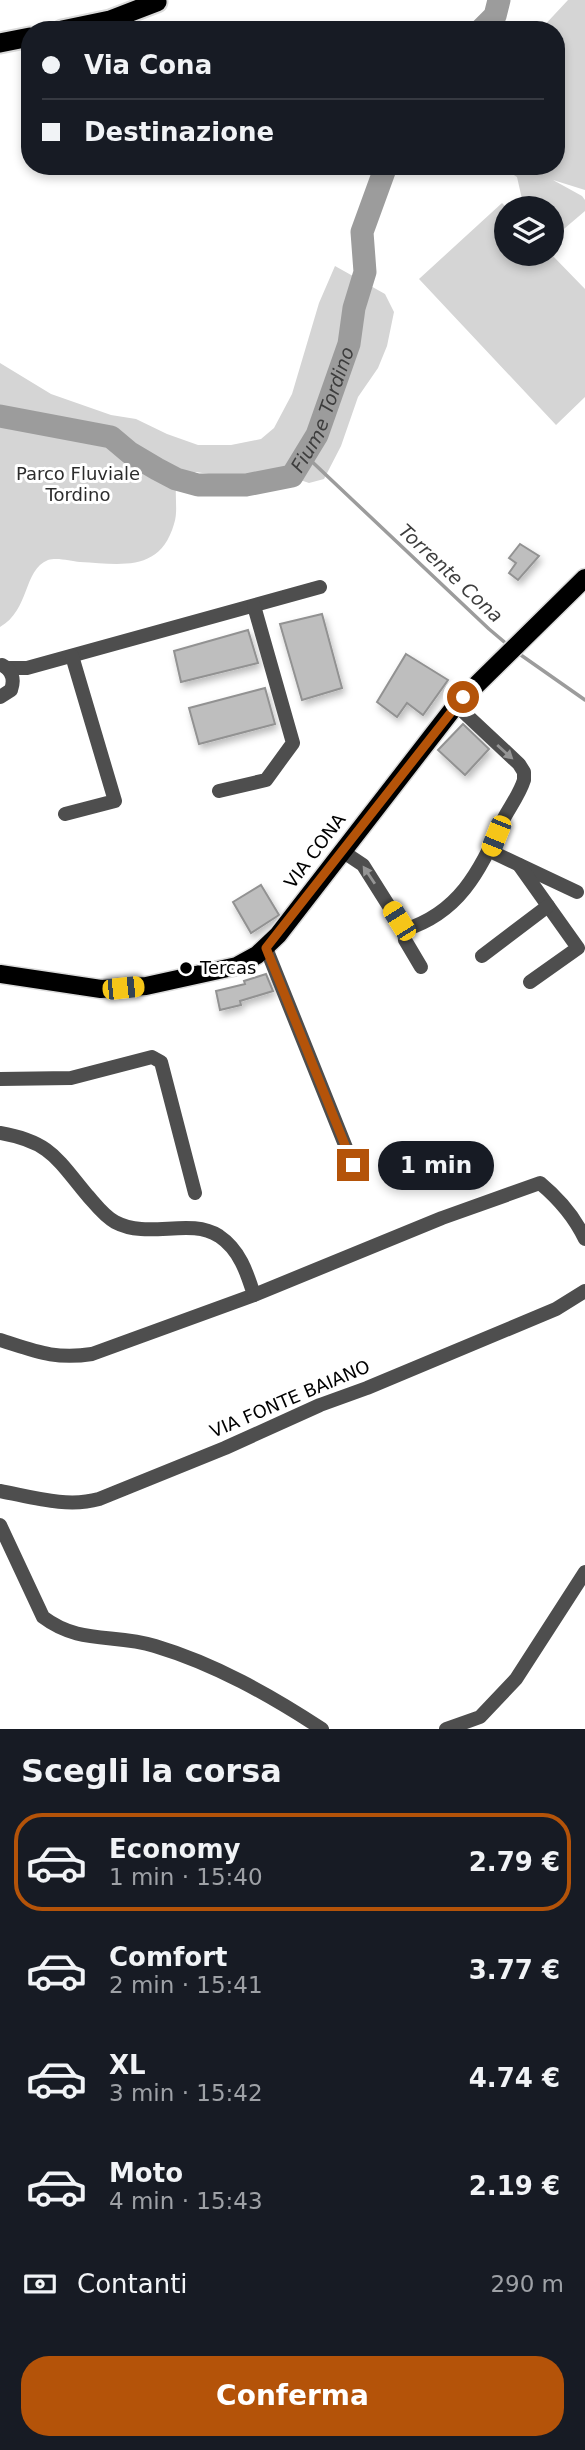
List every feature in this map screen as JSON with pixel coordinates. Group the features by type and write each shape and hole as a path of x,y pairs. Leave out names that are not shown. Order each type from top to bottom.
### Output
{"highway":[{"path":"105,21 157,2"},
{"path":"0,43 21,39"}],"main road":[{"name":"VIA CONA","path":"0,974 83,987 134,987 173,982 237,966 266,948 460,701 585,578"}],"street":[{"path":"0,697 11,690 7,671 72,656 320,587"},
{"path":"219,790 266,780 293,743 254,606"},
{"path":"65,814 115,802 72,656"},
{"path":"404,930 449,907 482,865 522,786 524,772 519,764 460,701"},
{"path":"342,850 363,865 404,930 405,940 421,967"},
{"path":"490,851 578,892"},
{"path":"519,865 578,948 530,982"},
{"path":"482,956 548,906"},
{"path":"266,948 353,1165"},
{"path":"0,1079 71,1078 152,1057 158,1059 194,1193"},
{"path":"0,1133 32,1140 54,1154 96,1205 114,1221 141,1231 204,1229 217,1235 230,1244 239,1256 254,1295"},
{"path":"0,1340 54,1356 69,1358 92,1354 254,1295 442,1218 540,1183 565,1210 585,1239"},
{"name":"VIA FONTE BAIANO","path":"0,1491 71,1503 99,1499 556,1309 585,1290"},
{"path":"0,1525 43,1617 54,1625 73,1634 152,1645 176,1653 239,1680 279,1701 322,1729"},
{"path":"446,1729 480,1717 516,1679 585,1572"}],"green space":[{"path":"568,0 585,0 585,190 553,180 582,196 585,200 585,211 564,229 564,196 521,196 517,177 514,175 565,175 565,21 548,21"},
{"path":"494,210 494,266 563,266 585,289 585,397 556,425 419,279"},
{"name":"Parco Fluviale Tordino","path":"335,266 385,294 394,312 387,346 378,368 358,397 341,446 324,479 309,483 274,471 228,477 196,472 176,487 175,520 168,540 159,551 149,558 124,564 48,560 34,572 17,611 0,627 0,363 51,394 111,415 136,419 198,445 231,445 261,439 274,428 292,394 319,303"}],"building":[{"path":"520,544 539,556 518,580 509,573 516,563 509,558"},
{"path":"322,614 342,688 302,700 280,624"},
{"path":"248,630 258,663 181,682 174,651"},
{"path":"406,654 448,680 423,715 407,703 397,717 377,702"},
{"path":"265,688 275,724 199,744 189,708"},
{"path":"463,724 489,749 465,775 438,750"},
{"path":"261,885 279,915 251,933 233,902"},
{"path":"266,974 273,991 240,1001 241,1005 220,1010 216,991 245,984 244,981"}],"waterway":[{"name":"Fiume Tordino","path":"490,21 495,16 499,0"},
{"name":"Fiume Tordino","path":"0,416 111,437 130,453 157,469 176,479 198,485 246,485 292,476 317,435 349,344 354,308 365,272 362,232 383,175"},
{"name":"Torrente Cona","path":"306,456 509,646"},
{"name":"Torrente Cona","path":"518,653 585,700"}],"place":[{"name":"Tercas","path":"186,968"}],"route":[{"path":"353,1165 266,948 463,697"}]}
